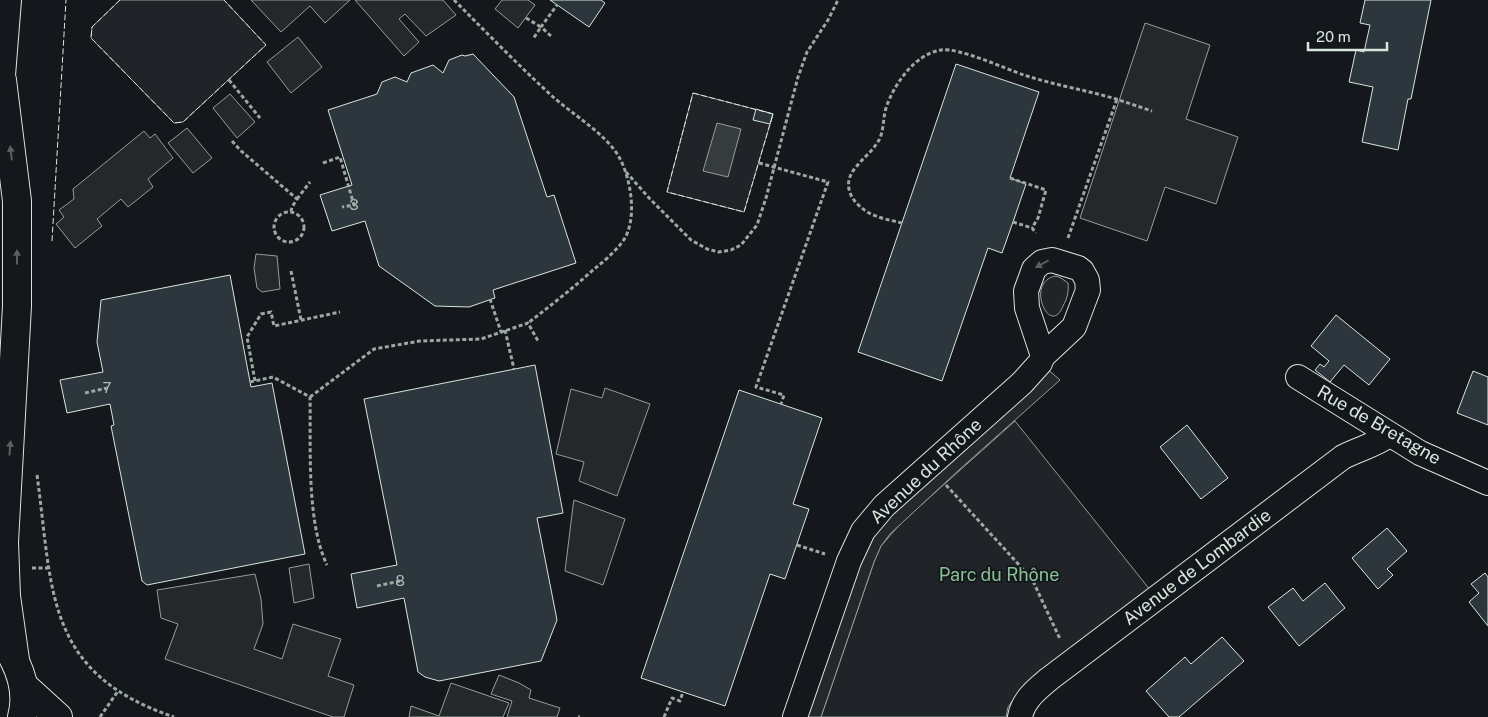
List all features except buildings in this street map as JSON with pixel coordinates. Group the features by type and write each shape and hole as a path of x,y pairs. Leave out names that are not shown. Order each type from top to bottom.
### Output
{"main road":[{"path":"7,0 1,84 17,201 17,306 4,542 6,596 15,660 24,687 25,702 22,717"},
{"path":"0,636 15,660"},
{"path":"24,687 58,717"}],"street":[{"name":"Avenue du Rhône","path":"795,717 849,561 863,531 884,506 1022,383 1034,371 1043,356"},
{"name":"Rue de Bretagne","path":"1298,377 1420,453 1488,483"},
{"name":"Avenue de Lombardie","path":"1020,717 1031,695 1049,679 1343,457 1389,435"}],"path":[{"path":"310,397 374,349 420,340 481,339 528,323 608,258 623,240 628,230 631,214 630,191 619,156 604,140 553,97 454,0"},
{"path":"625,171 691,240 706,249 719,252 731,250 741,245 758,225 798,77 807,52 828,20 838,0"},
{"path":"533,39 557,5"},
{"path":"526,18 552,36"},
{"path":"902,224 865,211 850,193 849,175 878,143 882,134 886,109 894,90 915,63 929,54 940,50 960,52 1026,76 1117,99 1152,111"},
{"path":"228,80 260,118"},
{"path":"1067,241 1117,99"},
{"path":"232,141 297,199"},
{"path":"323,163 340,157 354,205 342,208"},
{"path":"758,163 828,182 756,387 784,395 781,404"},
{"path":"1010,178 1046,190 1038,218 1032,228"},
{"path":"292,211 292,207 310,182"},
{"path":"292,211 299,215 304,222 304,230 301,237 293,244 279,239 274,232 274,224 277,217 283,212 292,211"},
{"path":"1013,222 1032,228 1036,233"},
{"path":"292,271 301,320"},
{"path":"490,299 503,331 514,369"},
{"path":"310,397 273,377 253,381 247,337 261,314 271,312 274,326 340,312"},
{"path":"528,323 538,341"},
{"path":"85,393 107,388"},
{"path":"310,397 312,492 318,541 327,566"},
{"path":"36,471 48,568 59,616 70,640 85,662 118,691 174,717"},
{"path":"944,483 1032,580 1061,640"},
{"path":"797,546 824,554"},
{"path":"27,568 48,568"},
{"path":"377,586 400,581"},
{"path":"100,717 118,691"},
{"path":"664,717 672,698 680,701 683,692"}],"green space":[{"path":"120,0 224,0 266,45 183,122 174,123 91,38 92,27"},
{"path":"693,93 773,114 744,212 667,192"},
{"path":"1056,276 1068,283 1068,292 1067,298 1058,314 1052,316 1043,305 1041,296 1042,287 1047,280"},
{"name":"Parc du Rhône","path":"1015,421 1151,591 1016,696 1008,707 1006,717 821,717 881,546 901,523"}],"shaded area":[{"path":"251,0 350,0 325,23 310,6 281,32"},
{"path":"355,0 443,0 456,15 426,36 405,14 399,19 419,42 404,56"},
{"path":"502,0 528,0 535,5 518,28 495,9"},
{"path":"1145,23 1210,45 1186,119 1238,137 1216,204 1165,187 1147,241 1080,218"},
{"path":"298,37 322,67 291,93 267,62"},
{"path":"230,94 255,122 237,138 213,108"},
{"path":"717,123 741,129 728,177 703,171"},
{"path":"187,128 212,158 193,173 168,143"},
{"path":"144,131 150,138 155,134 173,158 148,179 153,187 128,207 121,199 97,219 102,226 75,248 56,224 64,217 59,210 74,199 73,189"},
{"path":"256,254 277,256 280,289 262,292 257,288 254,268"},
{"path":"1040,363 1060,380 960,469 890,534 881,546 821,717 795,717 856,545"},
{"path":"605,388 650,404 617,496 579,481 584,462 556,454 571,389 602,398"},
{"path":"574,500 625,519 603,585 565,571"},
{"path":"309,564 314,598 294,603 289,568"},
{"path":"255,574 261,599 263,624 254,649 282,659 293,624 341,639 328,676 354,685 344,717 333,717 165,659 178,624 161,618 157,590"},
{"path":"499,675 531,690 529,698 560,708 557,717 507,717 512,701 491,694"},
{"path":"451,683 509,703 503,717 409,717 411,706 439,716"}],"fence":[{"path":"52,241 66,0"},
{"path":"120,0 92,27 91,38 174,123 183,122 266,45 224,0"},
{"path":"693,93 773,114 744,212 667,192 693,93"}]}
